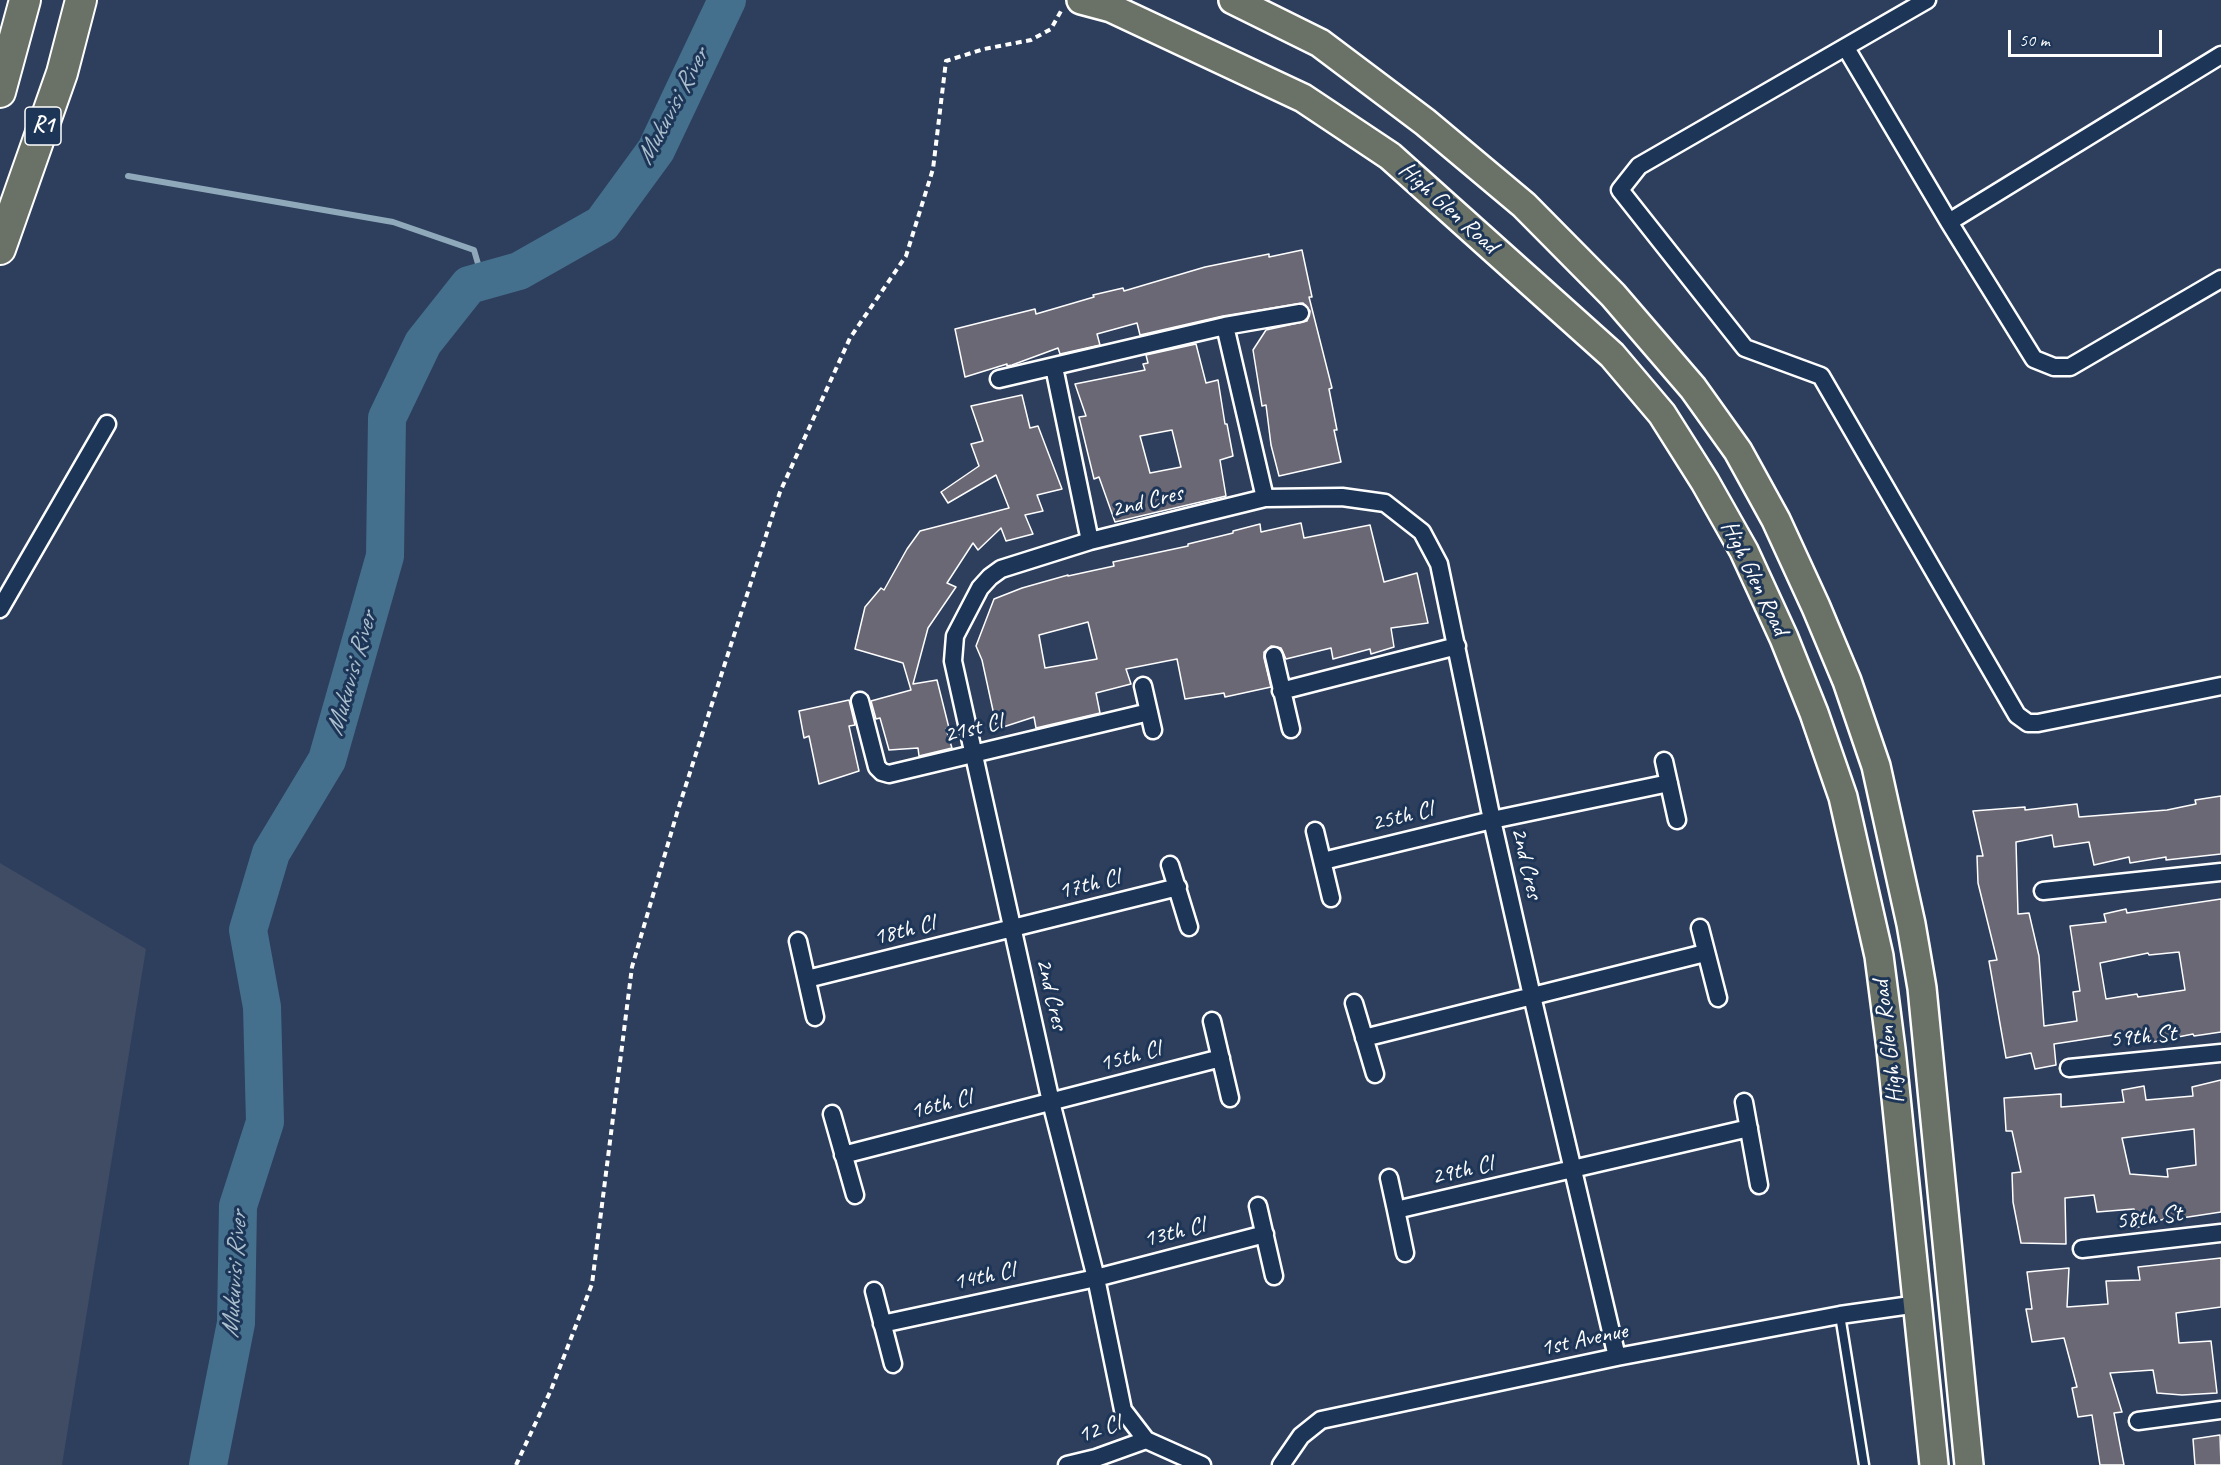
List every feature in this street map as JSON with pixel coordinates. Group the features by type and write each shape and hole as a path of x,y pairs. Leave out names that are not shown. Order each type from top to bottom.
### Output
{"highway":[{"name":"R1","path":"0,92 25,0"},
{"name":"R1","path":"0,249 62,73 81,0"},
{"path":"62,73 104,0"}],"main road":[{"name":"High Glen Road","path":"1233,0 1320,43 1425,122 1524,205 1613,296 1693,388 1738,451 1776,520 1816,607 1846,681 1876,766 1911,924 1922,988 1969,1465"},
{"name":"High Glen Road","path":"1071,5 1111,8 1303,98 1390,156 1612,355 1662,414 1705,482 1744,551 1784,638 1814,712 1844,797 1879,956 1934,1465"}],"street":[{"path":"1927,0 1639,165 1620,190 1745,348 1821,376 2017,715 2028,723 2038,723 2221,686"},
{"path":"1846,48 1949,222 2034,359 2054,367 2070,367 2221,279"},
{"path":"1949,222 2221,55"},
{"path":"999,379 1225,326 1300,313"},
{"path":"1225,326 1265,498"},
{"path":"1054,367 1090,541"},
{"path":"0,609 107,424"},
{"name":"2nd Cres","path":"1202,1465 1146,1440 1123,1410 1096,1278 1051,1102 953,661 955,636 980,588 990,577 1001,569 1090,541 1265,498 1342,497 1385,503 1422,532 1439,564 1492,820 1617,1357"},
{"path":"1281,691 1457,646"},
{"path":"1274,656 1291,729"},
{"path":"1143,686 1153,730"},
{"name":"21st Cl","path":"860,701 877,767 889,774 1149,712"},
{"path":"1664,761 1677,820"},
{"name":"25th Cl","path":"1323,861 1492,820 1669,783"},
{"path":"1315,831 1331,898"},
{"path":"1170,865 1189,927"},
{"path":"2043,891 2221,872"},
{"name":"17th Cl","path":"1012,929 1178,887"},
{"path":"1700,928 1718,998"},
{"name":"18th Cl","path":"807,979 1012,929"},
{"path":"798,940 815,1017"},
{"path":"1364,1038 1705,953"},
{"path":"1353,1003 1374,1074"},
{"path":"1212,1021 1230,1098"},
{"name":"59th St","path":"2069,1068 2221,1053"},
{"name":"15th Cl","path":"1051,1102 1221,1058"},
{"name":"16th Cl","path":"843,1155 1051,1102"},
{"path":"1744,1102 1759,1185"},
{"path":"832,1114 855,1195"},
{"name":"29th Cl","path":"1396,1210 1749,1128"},
{"path":"1389,1178 1405,1253"},
{"path":"1258,1206 1274,1276"},
{"name":"58th St","path":"2082,1250 2221,1233"},
{"name":"13th Cl","path":"1096,1278 1265,1234"},
{"name":"14th Cl","path":"882,1324 1096,1278"},
{"path":"874,1291 893,1364"},
{"name":"1st Avenue","path":"1281,1465 1301,1436 1321,1420 1617,1357 1918,1304"},
{"path":"2138,1421 2221,1410"},
{"name":"12 Cl","path":"1067,1465 1096,1458 1146,1440"}],"lane":[{"path":"1840,1316 1864,1465"}],"path":[{"path":"516,1465 551,1390 592,1284 632,967 677,813 780,492 849,338 906,256 933,169 946,61 984,49 1031,40 1051,29 1071,5"}],"shaded area":[{"path":"0,863 146,949 62,1465 0,1465"}],"building":[{"path":"1302,250 1312,297 1309,297 1332,388 1329,389 1341,462 1279,476 1271,445 1266,405 1262,406 1253,350 1266,330 1307,321 1310,311 1303,303 1223,316 1140,335 1137,323 1097,334 1100,345 1060,354 1058,348 1012,365 1007,366 1007,364 965,377 955,329 1035,309 1036,314 1094,297 1093,295 1123,288 1124,291 1205,267"},
{"path":"1196,344 1206,383 1218,380 1233,456 1220,460 1226,496 1115,522 1099,477 1094,479 1079,417 1086,416 1075,384 1145,370 1143,364 1148,363 1146,355","holes":["1172,430 1181,467 1150,473 1140,436"]},
{"path":"1022,395 1030,428 1038,426 1062,489 1037,495 1043,511 1025,515 1033,534 1006,541 1001,528 978,550 973,543 947,583 956,587 928,628 913,684 937,680 952,748 919,756 918,748 889,750 880,718 876,719 871,701 911,690 903,663 855,649 865,607 881,588 884,590 920,531 1009,508 996,475 948,503 941,492 979,466 971,444 983,441 971,406"},
{"path":"1301,523 1304,538 1370,525 1384,582 1417,573 1428,623 1391,628 1394,647 1371,654 1370,649 1333,659 1331,648 1286,659 1281,648 1271,646 1264,652 1264,658 1271,687 1225,697 1224,693 1185,699 1177,659 1126,669 1131,684 1096,693 1100,713 1036,728 1034,717 997,729 982,660 976,646 994,599 1022,588 1068,575 1114,566 1113,562 1188,546 1188,544 1260,524 1261,532","holes":["1088,622 1097,659 1045,668 1039,635"]},
{"path":"849,700 855,725 849,726 859,771 819,784 809,736 804,738 799,711"},
{"path":"2221,796 2221,854 2166,860 2166,857 2130,863 2129,857 2094,865 2089,842 2054,847 2052,835 2016,842 2018,914 2029,913 2039,956 2044,1026 2077,1021 2073,992 2080,991 2070,926 2106,922 2104,914 2126,909 2127,913 2221,899 2221,1032 2194,1036 2193,1034 2153,1042 2152,1038 2127,1042 2126,1033 2054,1044 2056,1065 2035,1069 2031,1053 2006,1058 1989,961 1997,960 1978,883 1977,856 1983,856 1973,811 2025,807 2025,810 2077,804 2079,817 2167,810 2196,804 2195,800","holes":["2179,952 2185,990 2106,999 2100,963 2148,953 2149,955"]},
{"path":"2221,1080 2221,1212 2175,1219 2174,1216 2135,1228 2134,1209 2097,1212 2094,1195 2065,1198 2066,1244 2021,1243 2013,1202 2012,1173 2021,1172 2012,1131 2006,1131 2004,1098 2061,1094 2061,1107 2124,1102 2122,1090 2144,1086 2146,1100 2193,1096 2192,1087","holes":["2194,1129 2196,1165 2167,1169 2168,1177 2130,1174 2122,1138"]},
{"path":"2221,1258 2221,1307 2176,1313 2179,1343 2211,1341 2217,1393 2182,1395 2157,1393 2153,1370 2110,1373 2122,1412 2114,1413 2124,1465 2100,1465 2092,1415 2078,1417 2072,1388 2077,1387 2064,1338 2032,1342 2026,1309 2032,1309 2027,1272 2069,1268 2067,1307 2108,1304 2106,1281 2140,1280 2138,1267"},
{"path":"2220,1435 2221,1465 2195,1465 2193,1439"}],"waterway":[{"name":"Mukuvisi River","path":"208,1465 236,1323 238,1206 265,1122 262,1007 248,930 271,853 327,760 385,556 387,418 423,343 469,285 519,271 602,224 656,150 727,0"},
{"path":"128,176 393,222 474,250 483,281"}]}
